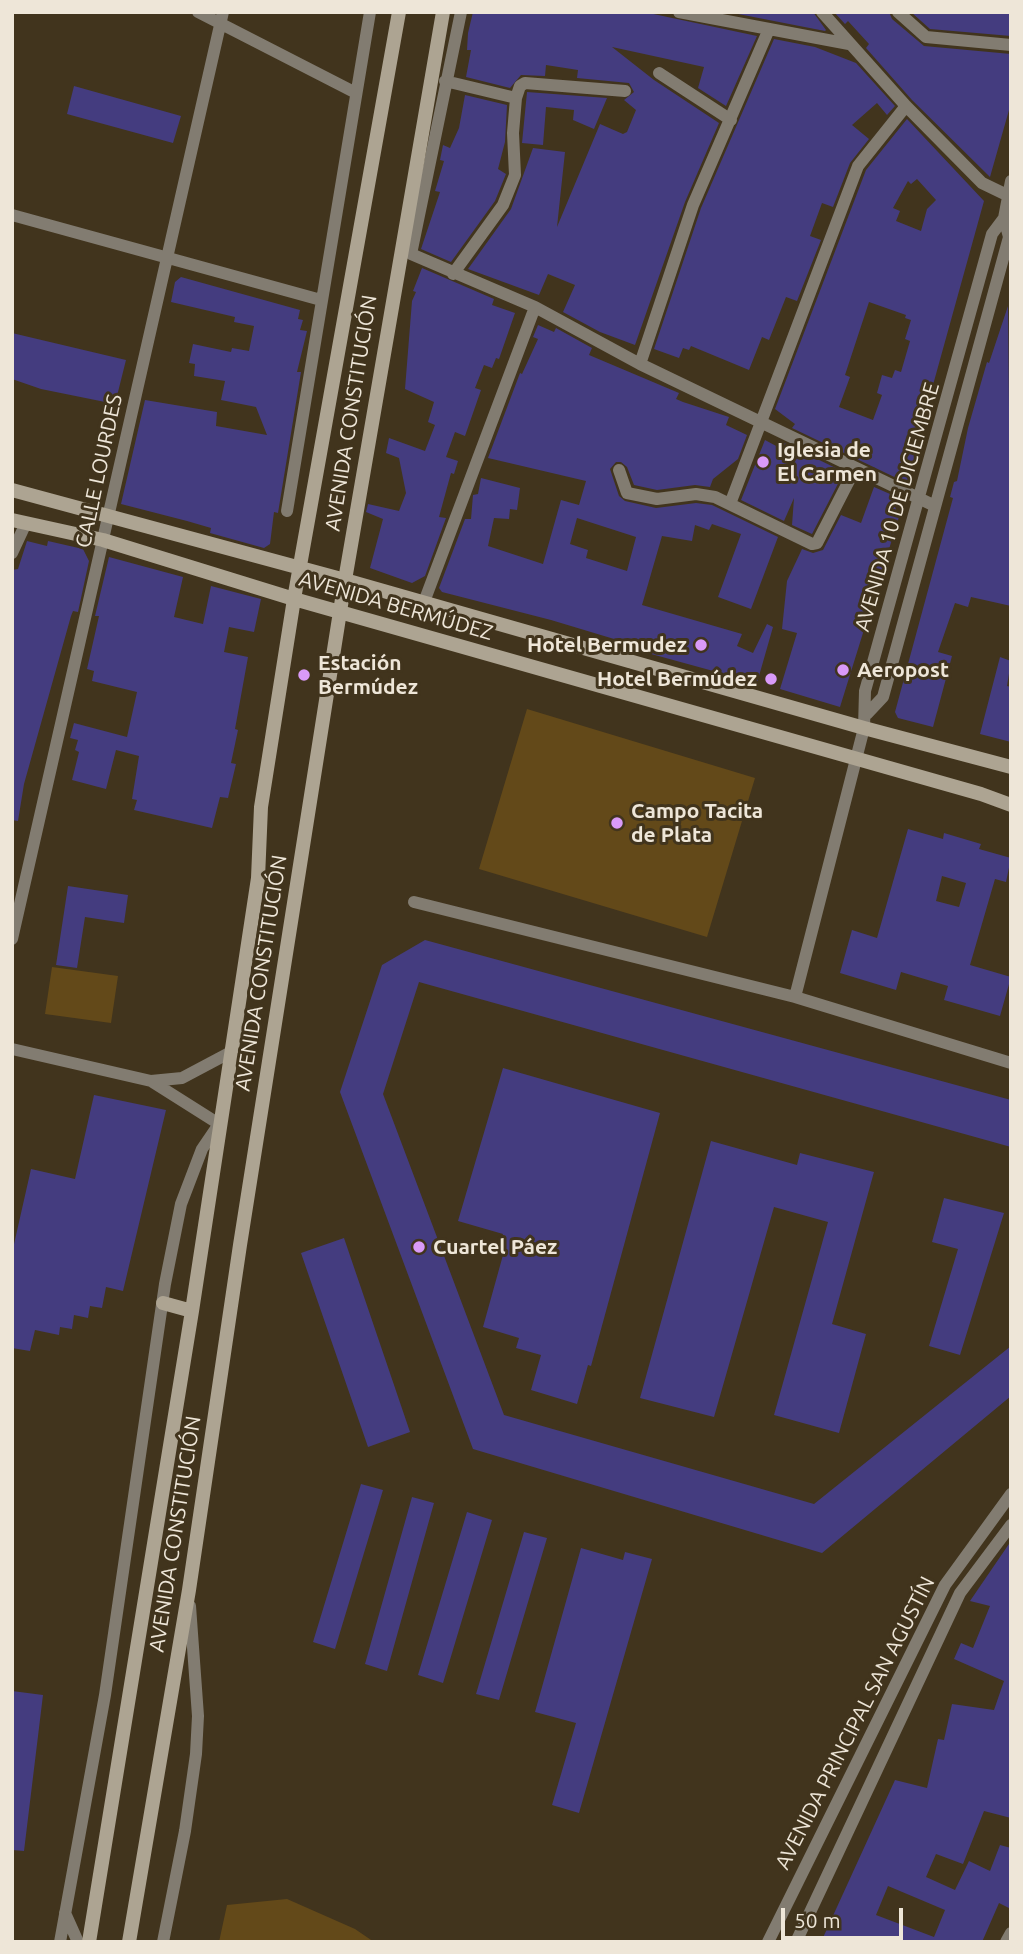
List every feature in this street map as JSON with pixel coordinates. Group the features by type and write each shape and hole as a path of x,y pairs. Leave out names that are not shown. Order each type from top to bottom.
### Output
{"street":[{"path":"198,12 222,18 356,93"},
{"path":"287,511 369,12"},
{"name":"AVENIDA CONSTITUCIÓN","path":"89,1942 192,1311 258,878 261,807 294,599 399,12"},
{"name":"AVENIDA CONSTITUCIÓN","path":"129,1942 189,1590 281,979 345,580 443,12"},
{"path":"461,12 411,254 535,307 640,364 762,420 919,501 935,506"},
{"path":"679,12 849,44"},
{"path":"822,12 906,106 982,183 1009,196"},
{"path":"898,12 926,37 1011,45"},
{"name":"CALLE LOURDES","path":"12,939 17,897 103,540 222,18"},
{"path":"640,364 693,205 769,29"},
{"path":"659,73 731,120"},
{"path":"445,81 516,97"},
{"path":"453,274 503,205 515,175 516,97 520,86 525,83 625,91"},
{"path":"730,504 858,166 906,106"},
{"name":"AVENIDA 10 DE DICIEMBRE","path":"865,721 865,691 992,234 1004,218 1011,181"},
{"path":"12,215 321,300"},
{"name":"AVENIDA 10 DE DICIEMBRE","path":"865,721 883,697 1009,237 1004,218"},
{"path":"425,602 535,307"},
{"path":"619,470 627,493 657,499 696,494 730,504 803,542 817,543 855,469"},
{"name":"AVENIDA BERMÚDEZ","path":"12,490 865,721 1011,767"},
{"path":"12,553 19,521"},
{"name":"AVENIDA BERMÚDEZ","path":"19,521 103,540 294,599 981,794 1011,805"},
{"path":"795,998 865,721"},
{"path":"414,902 795,998 1011,1063"},
{"path":"12,1049 151,1081 182,1078 231,1052"},
{"path":"60,1942 105,1695 163,1303 181,1204 202,1149 219,1124 151,1081"},
{"path":"163,1303 192,1311"},
{"name":"AVENIDA PRINCIPAL SAN AGUSTÍN","path":"768,1942 945,1585 1011,1494"},
{"path":"993,1518 1009,1527"},
{"name":"AVENIDA PRINCIPAL SAN AGUSTÍN","path":"796,1942 960,1593 1009,1527"},
{"path":"163,1942 185,1830 196,1754 198,1716 189,1590"},
{"path":"846,1785 865,1795"},
{"path":"796,1886 818,1895"},
{"path":"65,1913 78,1942"},
{"path":"1006,1942 1011,1933"}],"shaded area":[{"name":"Campo Tacita de Plata","path":"527,709 755,778 707,937 479,869"},
{"path":"52,967 118,976 111,1023 45,1014"},
{"path":"287,1899 355,1929 374,1942 219,1942 227,1905"}],"building":[{"path":"473,12 644,12 757,36 726,106 698,88 704,67 612,47 654,80 719,123 685,202 635,345 600,332 563,312 575,285 548,274 539,295 468,269 511,209 533,148 565,152 557,227 600,124 623,134 627,132 636,110 624,100 634,92 629,83 577,78 578,70 546,65 545,76 521,75 510,88 466,77 471,50 467,50 468,33"},
{"path":"728,12 813,12 826,30 825,31"},
{"path":"834,12 889,12 892,19 924,46 1011,54 1011,103 990,177 912,100 866,48 869,44 848,21 845,24"},
{"path":"911,12 1011,12 1011,36 930,29"},
{"path":"774,39 815,47 856,63 895,106 887,115 877,103 852,125 869,139 850,163 833,207 822,203 810,236 821,240 797,301 786,297 769,340 762,337 749,370 691,346 689,350 683,348 679,358 654,349 701,208"},
{"path":"74,86 181,116 173,143 67,114"},
{"path":"527,92 607,98 594,129 573,120 574,110 546,107 543,145 522,143"},
{"path":"465,95 507,105 505,142 498,169 506,174 495,201 451,262 421,249 440,192 435,191 444,161 440,160 443,145 450,148 459,128"},
{"path":"907,119 984,201 918,439 914,455 918,456 909,484 792,428 795,424 775,409 866,170","holes":["917,179 936,200 927,209 921,231 896,221 900,211 893,208 908,181 911,184","869,302 906,315 905,318 911,320 905,339 910,341 901,372 895,370 892,378 882,375 877,393 882,395 873,420 839,407 850,377 845,375"]},
{"path":"422,268 494,299 492,305 515,313 499,359 496,358 492,368 484,365 475,388 481,390 465,436 455,432 446,457 458,461 454,474 451,473 439,517 446,518 425,576 412,583 370,568 383,519 366,512 368,504 399,511 406,493 399,458 386,453 389,438 425,451 435,425 428,422 434,402 405,389 412,301 416,292 413,291"},
{"path":"181,277 300,310 298,319 303,320 300,330 307,331 297,372 301,372 278,513 274,512 270,544 264,548 210,533 211,528 121,504 145,400 217,412 216,426 267,435 256,407 221,400 225,381 194,376 195,364 189,363 193,344 231,352 232,348 249,351 254,326 234,322 235,317 171,302 175,282"},
{"path":"1008,306 1011,606 971,597 968,607 955,603 938,652 952,656 933,727 898,718 895,712 953,498 950,497 954,482 957,481 968,428 987,362 989,363"},
{"path":"538,325 554,332 556,328 592,348 589,355 679,393 676,399 729,417 726,425 747,435 738,459 713,479 710,487 695,485 657,490 634,485 627,467 621,462 616,462 610,469 619,496 625,501 656,508 696,503 712,505 778,537 751,609 718,597 741,534 712,524 709,530 695,525 692,541 662,536 642,605 742,634 737,646 753,653 767,624 773,627 757,683 633,649 634,645 551,620 442,592 439,588 465,519 471,519 473,495 478,494 481,478 520,488 517,510 510,509 509,519 494,518 488,546 543,564 561,500 579,505 586,481 488,458 520,373 522,374 538,339 533,337","holes":["577,518 636,537 627,571 586,558 588,550 570,544"]},
{"path":"12,333 126,360 115,404 41,389 12,379"},
{"path":"765,440 778,447 782,442 844,472 812,534 792,525 794,498 784,521 741,500"},
{"path":"874,487 890,494 899,517 840,707 780,689 797,633 782,629 787,581 802,549 813,553 823,550 841,515 861,523"},
{"path":"27,541 47,546 48,541 83,549 89,561 78,612 73,611 71,616 24,784 18,821 12,820 12,570 18,569"},
{"path":"109,557 183,577 174,617 203,624 211,586 261,599 254,632 229,627 224,652 248,657 231,763 236,764 228,798 220,797 212,828 134,810 137,800 132,799 139,756 116,750 106,789 72,780 79,752 75,750 78,740 70,738 74,723 127,737 137,692 92,681 94,671 87,669 99,616 95,616"},
{"path":"1000,657 1011,661 1007,686 1011,687 1011,742 980,734"},
{"path":"908,829 943,839 944,833 981,844 979,849 1011,858 1006,882 995,879 970,965 1011,977 1000,1016 944,1000 948,986 901,972 896,990 840,973 852,930 877,938","holes":["942,876 966,883 959,907 936,901"]},
{"path":"68,886 128,895 124,923 85,917 77,968 56,965"},
{"name":"Cuartel Páez","path":"425,940 1011,1100 1011,1147 419,982 383,1094 504,1415 814,1504 1011,1346 1011,1396 822,1553 473,1449 340,1092 382,965"},
{"path":"503,1068 660,1113 591,1366 588,1365 577,1404 531,1390 541,1355 516,1348 519,1338 483,1327 503,1255 497,1253 503,1234 458,1221"},
{"path":"94,1095 166,1110 123,1291 106,1287 102,1308 90,1306 88,1318 74,1315 72,1329 60,1327 59,1335 35,1330 30,1351 12,1348 12,1253 31,1169 75,1179"},
{"path":"711,1141 797,1165 800,1153 874,1172 832,1324 866,1334 839,1433 774,1415 828,1222 774,1207 714,1417 640,1398"},
{"path":"944,1198 1004,1213 960,1355 929,1346 958,1249 932,1242"},
{"path":"344,1238 410,1432 368,1447 301,1253"},
{"path":"361,1484 383,1490 335,1649 313,1642"},
{"path":"412,1497 434,1503 387,1671 365,1664"},
{"path":"467,1512 492,1520 443,1683 418,1675"},
{"path":"524,1532 547,1538 499,1700 476,1694"},
{"path":"1011,1541 1011,1818 984,1811 963,1864 936,1854 926,1877 955,1890 969,1861 990,1871 1000,1845 1011,1848 1011,1909 999,1903 982,1942 821,1942 895,1780 927,1788 938,1739 944,1740 952,1704 994,1710 1004,1681 954,1659 961,1643 973,1648 990,1606 970,1601","holes":["888,1886 945,1910 934,1937 876,1915"]},
{"path":"581,1548 623,1560 625,1552 652,1559 579,1813 552,1805 576,1723 535,1712"},
{"path":"12,1691 43,1695 24,1851 12,1850"}],"place":[{"name":"Iglesia de El Carmen","path":"763,462"},
{"name":"Hotel Bermudez","path":"701,645"},
{"name":"Aeropost","path":"843,670"},
{"name":"Estación Bermúdez","path":"304,675"},
{"name":"Hotel Bermúdez","path":"771,679"},
{"name":"Campo Tacita de Plata","path":"617,823"},
{"name":"Cuartel Páez","path":"419,1247"}]}
